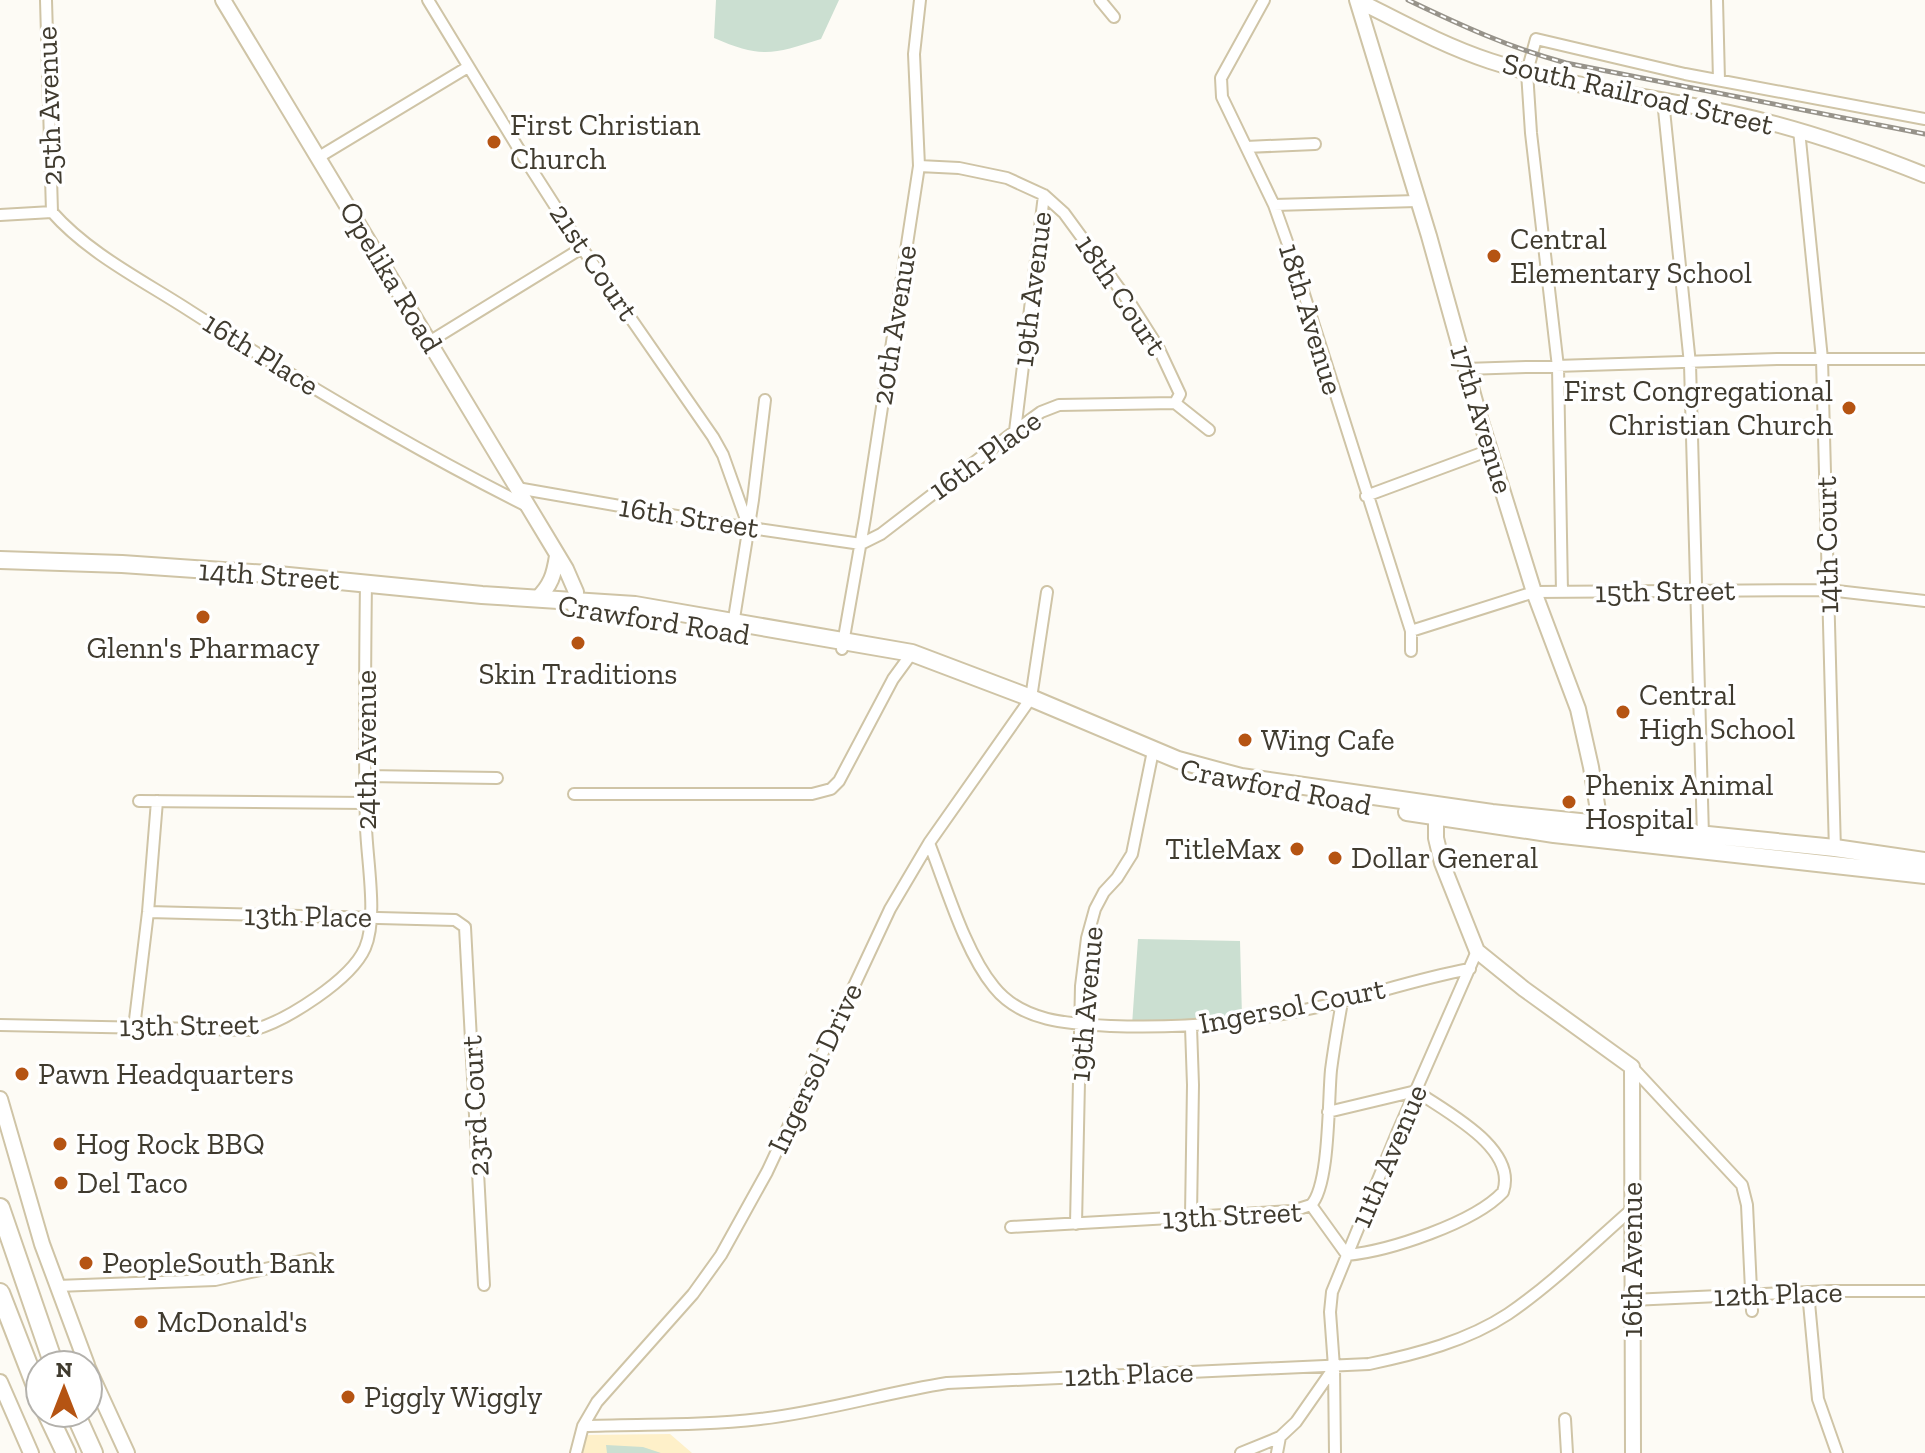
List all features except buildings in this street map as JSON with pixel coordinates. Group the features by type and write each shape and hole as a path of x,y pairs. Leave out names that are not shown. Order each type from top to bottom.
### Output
{"highway":[{"path":"0,1208 48,1349"},
{"path":"0,1293 24,1355"},
{"path":"55,1429 66,1453"},
{"path":"82,1429 93,1453"}],"main road":[{"name":"14th Street","path":"0,560 122,564 366,582 537,599"},
{"name":"Crawford Road","path":"537,599 545,604 601,601 908,657 1029,703 1207,779 1435,811"},
{"name":"Crawford Road","path":"574,602 626,613 733,626"},
{"path":"1435,811 1554,834 1596,830 1836,856 1925,861"},
{"path":"1836,856 1925,875"}],"street":[{"name":"25th Avenue","path":"46,0 52,212"},
{"name":"Opelika Road","path":"223,0 569,576 574,602"},
{"name":"21st Court","path":"428,0 582,248 713,437 723,455 749,528"},
{"name":"20th Avenue","path":"843,644 919,166 914,54 920,0"},
{"path":"1100,0 1114,17"},
{"name":"18th Avenue","path":"1264,0 1221,78 1220,88 1225,105 1274,205 1411,631 1411,651"},
{"name":"South Railroad Street","path":"1357,0 1465,52 1527,72 1799,130 1925,175"},
{"name":"17th Avenue","path":"1357,0 1534,592 1578,709 1591,767 1596,830"},
{"path":"1717,0 1719,80"},
{"path":"1562,592 1558,367 1527,72 1536,39 1719,80 1925,119"},
{"path":"319,157 468,67"},
{"path":"1663,100 1690,364 1703,842"},
{"name":"14th Court","path":"1799,130 1822,359 1836,856"},
{"path":"1246,147 1315,144"},
{"path":"919,166 959,168 1007,178 1044,195"},
{"name":"18th Court","path":"1044,195 1070,220 1132,306 1177,383 1180,394 1175,403"},
{"name":"19th Avenue","path":"1015,431 1044,195"},
{"path":"1274,205 1417,201"},
{"path":"0,215 52,212"},
{"name":"16th Place","path":"52,212 70,231 109,259 232,338 397,437 527,506"},
{"path":"429,342 582,248"},
{"path":"1465,369 1925,359"},
{"path":"733,626 765,400"},
{"path":"1175,403 1209,430"},
{"name":"16th Place","path":"861,544 881,534 1041,412 1059,405 1175,403"},
{"path":"1366,496 1490,450"},
{"name":"16th Street","path":"517,488 861,544"},
{"path":"537,599 550,586 557,556"},
{"name":"Opelika Road","path":"557,556 560,573 574,602"},
{"path":"569,576 601,601"},
{"name":"24th Avenue","path":"366,582 366,803 371,917"},
{"name":"15th Street","path":"1411,631 1534,592 1828,590 1925,601"},
{"path":"1029,703 1047,592"},
{"path":"574,794 822,793 831,789 856,762 908,657"},
{"name":"Ingersol Drive","path":"576,1453 583,1426 597,1402 693,1294 746,1213 890,909 929,843 1029,703"},
{"name":"19th Avenue","path":"1076,1224 1081,986 1087,938 1095,909 1104,892 1132,854 1152,756"},
{"path":"366,776 497,778"},
{"path":"139,801 366,803"},
{"path":"134,1028 157,801"},
{"path":"1435,811 1442,863 1477,951 1632,1067 1742,1185 1747,1205 1752,1311"},
{"name":"Ingersol Court","path":"929,843 979,964 994,988 1016,1008 1044,1018 1081,1025 1191,1027 1251,1020 1342,1002 1420,979 1470,969"},
{"name":"13th Place","path":"148,912 455,920 465,927"},
{"name":"13th Street","path":"0,1025 253,1030 271,1025 296,1012 356,962 366,945 371,917"},
{"name":"23rd Court","path":"465,927 484,1285"},
{"name":"11th Avenue","path":"1334,1367 1330,1312 1332,1292 1477,951"},
{"path":"1311,1205 1318,1198 1321,1188 1331,1071 1342,1002"},
{"path":"1191,1027 1191,1215"},
{"name":"16th Avenue","path":"1632,1067 1633,1453"},
{"path":"1328,1112 1416,1091 1472,1130 1494,1149 1504,1165 1506,1183 1503,1192 1490,1204 1402,1244 1347,1255"},
{"path":"0,1099 23,1185 81,1349"},
{"name":"13th Street","path":"1011,1227 1292,1211 1311,1205 1347,1255"},
{"name":"12th Place","path":"583,1426 757,1420 947,1383 1369,1364 1417,1354 1505,1316 1545,1287 1631,1210"},
{"path":"57,1286 215,1280 310,1259"},
{"name":"12th Place","path":"1631,1300 1808,1292 1925,1291"},
{"path":"1808,1292 1818,1399 1837,1453"},
{"path":"1241,1453 1280,1437 1296,1422 1334,1367"},
{"path":"1334,1367 1335,1453"},
{"path":"0,1382 31,1453"},
{"path":"104,1403 127,1453"},
{"path":"1565,1419 1567,1453"},
{"path":"1277,1453 1280,1437"}],"shaded area":[{"path":"670,1434 692,1453 583,1453 584,1435"}],"green space":[{"path":"716,0 839,0 821,39 779,51 757,52 714,38"},
{"path":"1138,939 1240,941 1242,1017 1132,1025"},
{"path":"606,1445 643,1447 661,1453 607,1453"}],"railway":[{"path":"1408,0 1486,35 1566,63 1925,134"}],"place":[{"name":"First Christian Church","path":"494,142"},
{"name":"Central Elementary School","path":"1494,256"},
{"name":"First Congregational Christian Church","path":"1849,408"},
{"name":"Glenn's Pharmacy","path":"203,617"},
{"name":"Skin Traditions","path":"578,643"},
{"name":"Central High School","path":"1623,712"},
{"name":"Wing Cafe","path":"1245,740"},
{"name":"Phenix Animal Hospital","path":"1569,802"},
{"name":"TitleMax","path":"1297,849"},
{"name":"Dollar General","path":"1335,858"},
{"name":"Pawn Headquarters","path":"22,1074"},
{"name":"Hog Rock BBQ","path":"60,1144"},
{"name":"Del Taco","path":"61,1183"},
{"name":"PeopleSouth Bank","path":"86,1263"},
{"name":"McDonald's","path":"141,1322"},
{"name":"Piggly Wiggly","path":"348,1397"}]}
